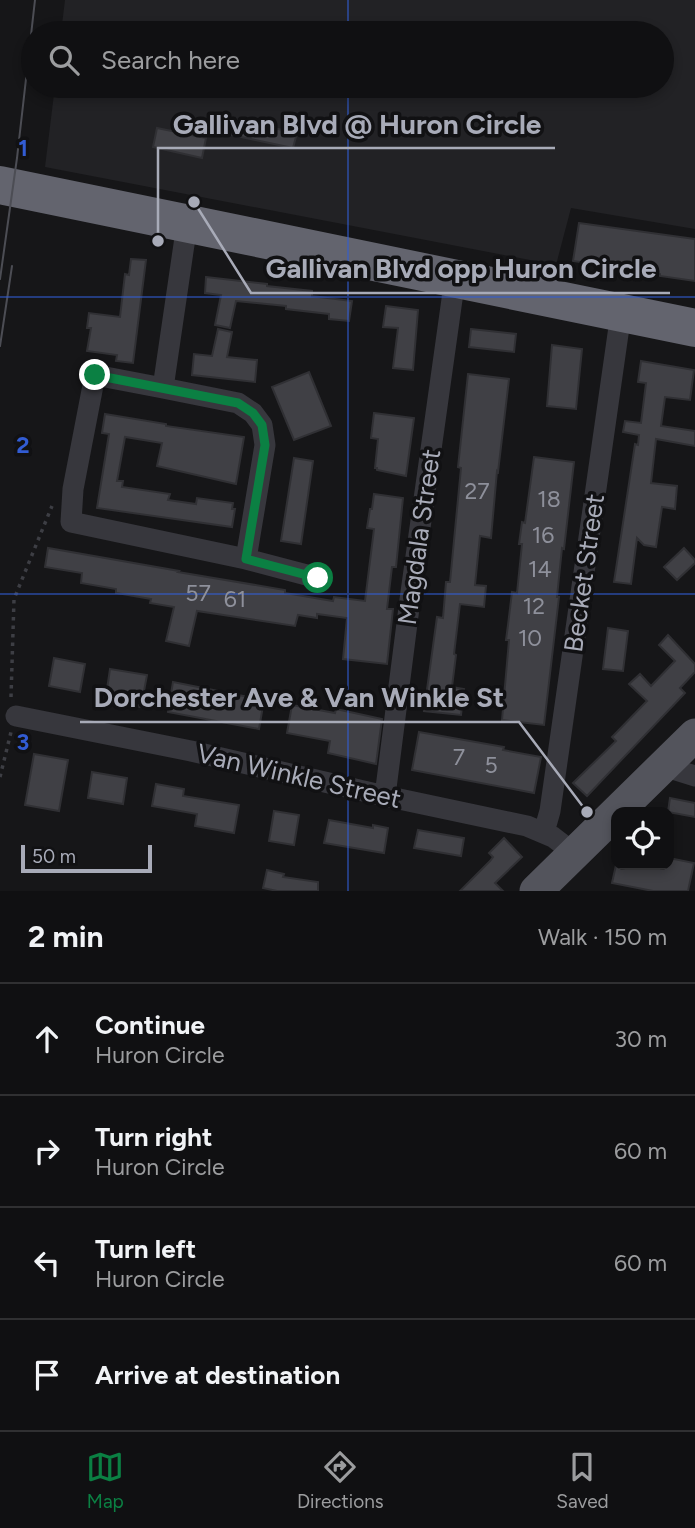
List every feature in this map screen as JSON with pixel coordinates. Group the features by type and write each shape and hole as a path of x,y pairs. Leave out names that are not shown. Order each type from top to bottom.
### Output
{"highway":[{"path":"0,185 695,328"}],"main road":[{"path":"544,888 574,853 695,735"}],"street":[{"path":"163,388 187,224"},
{"name":"Magdala Street","path":"385,796 455,278"},
{"name":"Becket Street","path":"544,832 550,811 621,313"},
{"path":"246,559 265,445 262,425 253,413 238,403 95,375 74,489 71,522 246,559 318,578"},
{"name":"Van Winkle Street","path":"16,716 191,751 527,826 560,841 574,853"},
{"path":"663,766 695,776"}],"path":[{"path":"16,716 11,700 14,599 59,488 74,489"},
{"path":"0,777 8,744"}],"shaded area":[{"path":"65,0 695,0 695,229 571,208 556,265 45,167 54,98 674,98 674,21 62,21"}],"building":[{"path":"235,120 297,133 293,148 232,135"},
{"path":"157,128 206,138 202,158 153,147"},
{"path":"579,223 695,239 695,281 573,261"},
{"path":"131,259 146,260 133,363 116,361 117,355 87,351 91,328 87,328 89,313 120,317 125,274 129,275"},
{"path":"206,277 312,291 312,296 352,301 349,321 329,319 329,314 286,309 286,306 236,301 230,328 215,325 221,295 205,293"},
{"path":"386,306 418,310 413,370 393,368 398,328 383,327"},
{"path":"218,329 232,332 227,357 257,360 255,382 192,375 194,354 212,356"},
{"path":"471,329 516,334 514,352 469,347"},
{"path":"552,345 582,349 576,409 547,406"},
{"path":"641,361 694,370 690,400 665,397 661,426 695,431 695,446 656,439 651,483 677,486 675,509 662,507 656,547 644,545 637,538 631,584 614,582 635,444 638,445 639,435 623,432 625,421 641,423 646,383 638,382"},
{"path":"309,372 331,426 294,440 272,387"},
{"path":"468,374 509,379 491,538 480,536 475,585 486,586 484,607 460,604 452,687 464,689 461,715 424,711 437,617 443,618 446,582 450,582"},
{"path":"374,413 414,418 406,476 375,468 378,439 371,438"},
{"path":"105,414 244,437 236,484 157,466 162,443 125,437 117,481 123,481 122,487 170,494 168,500 196,504 197,498 233,503 232,509 235,509 232,527 97,508 109,434 102,433"},
{"path":"534,457 574,462 564,549 562,548 544,725 502,720 509,640 506,640 512,592 517,593 522,544 519,544 522,522 525,523"},
{"path":"294,458 313,461 301,544 281,541"},
{"path":"374,494 403,498 396,567 392,567 387,609 393,609 387,664 343,659 347,618 317,614 317,618 298,615 295,626 197,611 189,646 166,641 174,607 150,603 151,599 116,593 116,589 81,583 82,573 45,567 48,548 285,590 285,593 333,601 334,597 365,601 374,529 367,528"},
{"path":"684,548 695,563 677,580 664,567"},
{"path":"608,628 628,631 623,671 603,669"},
{"path":"668,635 695,664 695,672 680,688 685,693 587,796 573,783 616,741 612,737 647,701 629,684 640,674 651,686 675,661 659,645"},
{"path":"54,658 85,664 80,692 49,686"},
{"path":"110,669 147,675 141,707 108,701 106,696"},
{"path":"173,682 264,700 259,729 168,712"},
{"path":"292,705 335,713 336,709 382,719 376,764 328,753 330,741 287,733"},
{"path":"419,732 504,747 503,750 541,757 534,793 412,770"},
{"path":"34,754 68,760 59,811 25,805"},
{"path":"92,772 127,778 123,804 88,798"},
{"path":"156,784 184,789 183,796 239,805 234,833 195,826 197,814 152,806"},
{"path":"670,798 695,803 695,817 674,813 674,807 669,807"},
{"path":"274,811 299,815 294,845 269,841"},
{"path":"329,820 388,828 384,853 324,843"},
{"path":"418,830 464,838 461,856 414,848"},
{"path":"504,838 522,857 495,883 503,891 460,891 490,861 493,857 489,853"},
{"path":"674,859 694,863 688,891 653,891 612,883 615,870 674,870"},
{"path":"267,870 284,874 283,877 318,882 318,891 277,891 263,888"}],"tram line":[{"path":"33,21 35,0"},
{"path":"0,279 24,98"},
{"path":"0,346 12,266"}],"place":[{"name":"Gallivan Blvd opp Huron Circle","path":"194,202"},
{"name":"Gallivan Blvd @ Huron Circle","path":"158,241"},
{"name":"Dorchester Ave & Van Winkle St","path":"587,812"}],"route":[{"path":"95,375 238,403 253,413 262,425 265,445 246,559 318,578"}]}
